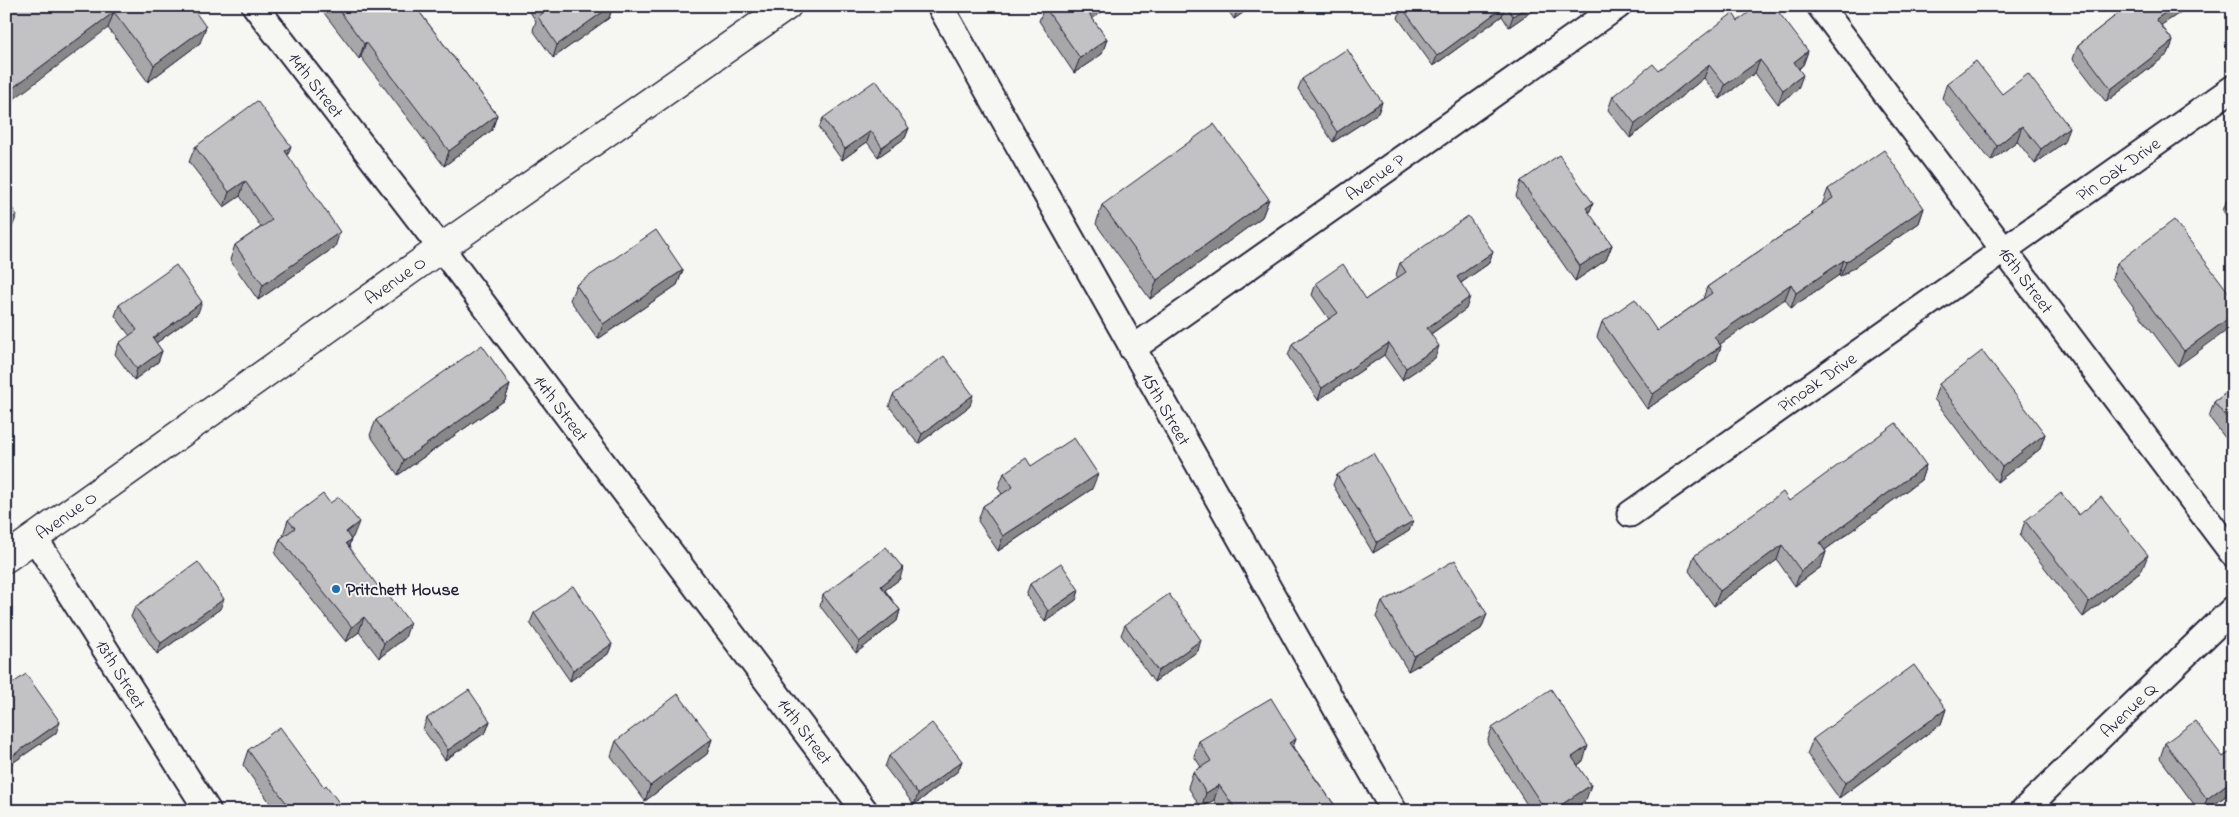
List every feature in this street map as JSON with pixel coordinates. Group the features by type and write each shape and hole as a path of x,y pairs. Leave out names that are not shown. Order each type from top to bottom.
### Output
{"street":[{"name":"14th Street","path":"255,6 441,248 865,811"},
{"name":"Avenue O","path":"6,558 441,248 787,6"},
{"name":"15th Street","path":"940,6 1394,811"},
{"name":"Avenue P","path":"1132,349 1618,6"},
{"name":"16th Street","path":"1820,6 2233,554"},
{"name":"Pin Oak Drive","path":"2003,251 2233,88"},
{"name":"Pinoak Drive","path":"1630,514 2003,251"},
{"name":"13th Street","path":"34,537 208,811"},
{"name":"Avenue Q","path":"2023,811 2233,609"}],"building":[{"path":"6,6 191,6 206,27 154,65 114,12 6,93"},
{"path":"336,6 415,6 497,115 449,151 366,42 364,44"},
{"path":"540,6 611,6 557,45 538,17 544,12"},
{"path":"1044,6 1093,6 1087,11 1107,39 1080,58"},
{"path":"1403,6 1505,6 1437,56"},
{"path":"1506,6 1528,6 1513,16"},
{"path":"1757,6 1774,6 1808,51 1794,62 1803,75 1783,90 1760,60 1725,85 1709,65 1635,124 1613,96 1653,64 1658,70 1733,13 1738,21"},
{"path":"2128,6 2175,6 2156,19 2173,41 2111,89 2078,45"},
{"path":"1347,49 1382,102 1337,132 1302,79"},
{"path":"1976,61 2002,94 2028,74 2069,127 2041,149 2022,126 1997,146 1947,83"},
{"path":"876,80 909,128 882,147 871,131 845,149 823,118"},
{"path":"257,101 291,146 285,151 340,232 263,285 235,245 272,220 245,181 229,192 195,147"},
{"path":"1214,124 1269,199 1157,280 1102,205"},
{"path":"1884,150 1924,208 1846,262 1844,260 1796,293 1791,284 1714,337 1721,346 1653,394 1602,322 1635,299 1657,331 1712,293 1707,287 1813,214 1812,212 1833,198 1828,189"},
{"path":"1559,155 1593,203 1586,208 1612,245 1580,266 1521,181"},
{"path":"2233,192 2233,202 2228,196"},
{"path":"6,200 17,215 6,222"},
{"path":"1468,216 1493,252 1457,277 1470,297 1427,328 1439,346 1406,368 1389,343 1322,388 1292,344 1338,313 1316,283 1343,264 1366,299 1406,272 1400,263"},
{"path":"2174,220 2233,298 2233,315 2184,351 2117,263"},
{"path":"656,230 683,270 603,324 576,285"},
{"path":"176,265 202,302 153,338 162,351 137,369 119,343 137,330 119,305"},
{"path":"482,345 510,385 404,460 376,420"},
{"path":"1982,351 2045,434 2002,467 1939,384"},
{"path":"944,356 973,395 922,434 893,395"},
{"path":"2233,388 2233,426 2214,402"},
{"path":"1896,423 1926,465 1820,543 1826,552 1801,571 1782,545 1720,591 1694,556 1783,492 1789,501"},
{"path":"1074,438 1098,474 1003,536 983,506 1013,487 1004,473 1026,458 1031,466"},
{"path":"1373,453 1413,521 1377,542 1337,475"},
{"path":"2061,493 2079,515 2101,497 2148,555 2089,602 2025,521"},
{"name":"Pritchett House","path":"323,494 330,503 339,497 359,522 346,532 351,540 346,543 385,596 388,594 410,623 384,643 364,617 352,627 280,539 295,528 288,520"},
{"path":"886,547 903,568 881,586 900,610 859,642 823,595"},
{"path":"1455,560 1487,614 1414,656 1382,602"},
{"path":"198,562 224,599 161,643 135,607"},
{"path":"1061,563 1079,590 1048,611 1030,584"},
{"path":"573,586 612,644 573,670 534,613"},
{"path":"1169,594 1201,640 1158,671 1125,625"},
{"path":"1914,665 1946,709 1845,783 1813,739"},
{"path":"26,674 60,722 12,756 6,748 6,688"},
{"path":"1551,689 1588,746 1572,757 1591,785 1552,811 1546,811 1492,728"},
{"path":"469,690 490,721 448,750 427,718"},
{"path":"678,694 712,739 650,786 616,741"},
{"path":"1271,698 1296,739 1289,743 1339,811 1237,811 1219,785 1206,793 1193,772 1211,761 1199,741"},
{"path":"2195,721 2223,757 2233,750 2233,781 2207,799 2165,743"},
{"path":"932,723 962,761 918,794 889,756"},
{"path":"280,727 324,787 326,785 345,811 292,811 248,750"},
{"path":"498,806 502,811 492,811"}],"place":[{"name":"Pritchett House","path":"336,589"}]}
